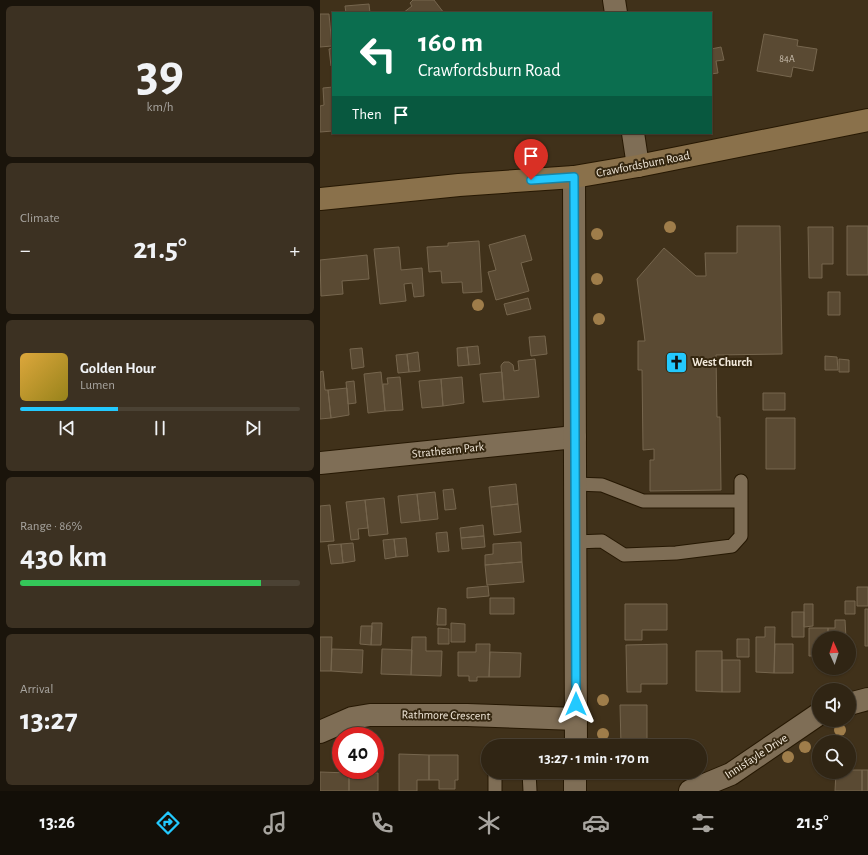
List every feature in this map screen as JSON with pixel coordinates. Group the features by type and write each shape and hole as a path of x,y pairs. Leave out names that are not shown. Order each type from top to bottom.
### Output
{"main road":[{"name":"Crawfordsburn Road","path":"320,199 459,185 574,177 638,166 868,120"}],"street":[{"path":"614,0 616,12"},
{"path":"633,134 638,166"},
{"path":"574,177 576,739"},
{"name":"Strathearn Park","path":"320,463 575,437"},
{"path":"856,702 868,699"},
{"name":"Rathmore Crescent","path":"320,732 352,718 370,715 467,715 576,719"},
{"name":"Innisfayle Drive","path":"690,791 731,774 812,719"},
{"path":"575,779 575,791"}],"lane":[{"path":"575,542 602,541 624,555 676,553 732,546 741,536 741,481"},
{"path":"576,484 602,485 643,502 741,501"},
{"path":"495,779 495,791"},
{"path":"529,779 530,791"}],"building":[{"path":"413,0 434,0 443,12 404,12 412,6 410,3"},
{"path":"369,4 370,12 346,12 345,6"},
{"path":"320,14 329,14 332,46 320,47"},
{"path":"764,34 798,40 797,46 817,49 813,71 793,67 791,77 757,71"},
{"path":"721,47 724,60 716,61 718,73 712,74 712,49"},
{"path":"332,48 332,66 331,66 329,49"},
{"path":"332,87 332,131 320,132 320,106 324,105 323,88"},
{"name":"West Church","path":"737,226 780,226 782,354 716,355 717,417 720,417 721,490 650,491 650,460 654,460 654,449 643,450 642,370 638,370 638,341 645,341 637,279 664,248 696,276 706,276 705,253 737,253"},
{"path":"847,226 868,226 868,275 847,275"},
{"path":"808,227 833,227 833,264 822,264 822,278 809,278"},
{"path":"525,235 532,260 521,263 529,291 496,300 488,272 496,270 489,245"},
{"path":"479,241 482,292 463,293 462,282 442,283 441,271 429,272 427,247 448,246 448,243"},
{"path":"399,247 401,270 422,268 424,296 414,297 412,283 404,284 406,301 380,304 374,249"},
{"path":"367,255 369,279 342,281 343,294 321,296 320,260"},
{"path":"828,292 840,292 840,315 828,315"},
{"path":"528,298 531,309 507,315 504,304"},
{"path":"545,336 547,354 531,356 529,337"},
{"path":"478,346 480,364 469,365 467,347"},
{"path":"467,347 469,365 458,366 457,348"},
{"path":"362,348 364,367 352,369 350,349"},
{"path":"418,352 420,371 409,372 407,354"},
{"path":"407,354 409,372 398,373 396,355"},
{"path":"825,356 837,357 838,370 825,370"},
{"path":"535,359 539,397 504,400 502,364 504,362 509,362 513,365 514,371 519,370 518,361"},
{"path":"839,359 849,360 849,372 839,372"},
{"path":"323,371 325,390 328,390 331,418 320,419 320,372"},
{"path":"381,372 385,411 368,413 364,374"},
{"path":"502,372 504,400 483,402 480,374"},
{"path":"400,377 403,410 385,411 383,384 388,384 387,378"},
{"path":"462,377 464,403 443,406 441,379"},
{"path":"441,379 443,406 422,408 419,381"},
{"path":"354,381 356,403 348,404 346,382"},
{"path":"347,388 349,415 331,418 328,390"},
{"path":"763,393 785,393 785,410 763,410"},
{"path":"766,418 795,418 795,469 766,469"},
{"path":"516,484 518,504 491,507 489,487"},
{"path":"453,489 456,509 445,510 443,490"},
{"path":"435,492 438,519 420,521 417,494"},
{"path":"417,494 420,521 401,523 398,496"},
{"path":"384,498 388,534 369,536 365,500"},
{"path":"365,500 368,528 358,529 359,539 351,540 346,502"},
{"path":"518,504 521,532 494,535 491,507"},
{"path":"330,505 334,541 320,542 320,506"},
{"path":"483,525 484,536 461,538 460,528"},
{"path":"447,532 449,551 438,552 436,533"},
{"path":"484,536 485,547 462,549 461,538"},
{"path":"406,538 408,556 396,557 394,539"},
{"path":"394,539 396,557 385,559 383,540"},
{"path":"521,542 522,562 485,565 485,555 493,554 493,544"},
{"path":"353,543 355,561 343,563 341,544"},
{"path":"341,544 343,563 331,564 328,545"},
{"path":"522,562 524,582 487,585 485,565"},
{"path":"488,586 489,596 467,598 467,588"},
{"path":"857,587 868,587 868,606 857,606"},
{"path":"490,598 514,598 514,614 490,614"},
{"path":"845,601 855,601 855,614 845,614"},
{"path":"625,604 667,604 667,630 642,630 642,640 625,640"},
{"path":"804,604 813,604 813,626 804,627"},
{"path":"438,608 446,609 446,625 437,625"},
{"path":"865,609 868,609 868,646 865,646"},
{"path":"792,612 804,612 804,637 792,637"},
{"path":"835,620 845,620 846,631 828,631 828,628 835,628"},
{"path":"372,623 382,623 381,645 371,645"},
{"path":"451,623 465,624 465,642 451,642"},
{"path":"361,626 372,626 371,645 360,644"},
{"path":"765,627 775,627 774,673 756,672 756,637 765,637"},
{"path":"438,628 449,629 449,644 438,644"},
{"path":"809,628 828,628 828,631 812,631 812,656 809,656"},
{"path":"320,637 332,637 331,671 320,671"},
{"path":"412,637 426,637 426,651 442,651 441,676 411,675"},
{"path":"737,639 749,639 749,657 737,657"},
{"path":"476,644 490,644 489,677 477,677 477,681 469,681 469,676 458,676 458,652 476,652"},
{"path":"667,644 667,684 641,684 641,692 627,692 626,645"},
{"path":"775,644 793,644 793,673 774,673"},
{"path":"332,649 363,650 362,673 331,671"},
{"path":"382,649 412,650 411,675 381,674"},
{"path":"696,651 722,651 722,692 696,691"},
{"path":"490,652 521,653 520,677 489,677"},
{"path":"722,660 740,660 740,692 722,692"},
{"path":"620,705 647,705 647,739 621,739"},
{"path":"399,754 429,755 429,780 417,780 417,791 399,791"},
{"path":"429,755 458,755 458,780 455,780 455,789 439,789 439,780 429,780"},
{"path":"856,770 862,770 862,791 835,791 836,779 856,779"},
{"path":"862,770 868,770 868,791 862,791"},
{"path":"320,772 332,772 332,779 349,779 349,791 320,791"},
{"path":"349,779 378,779 378,791 349,791"}],"place":[{"name":"West Church","path":"677,362"}],"route":[{"path":"531,180 574,177 576,704"}]}
